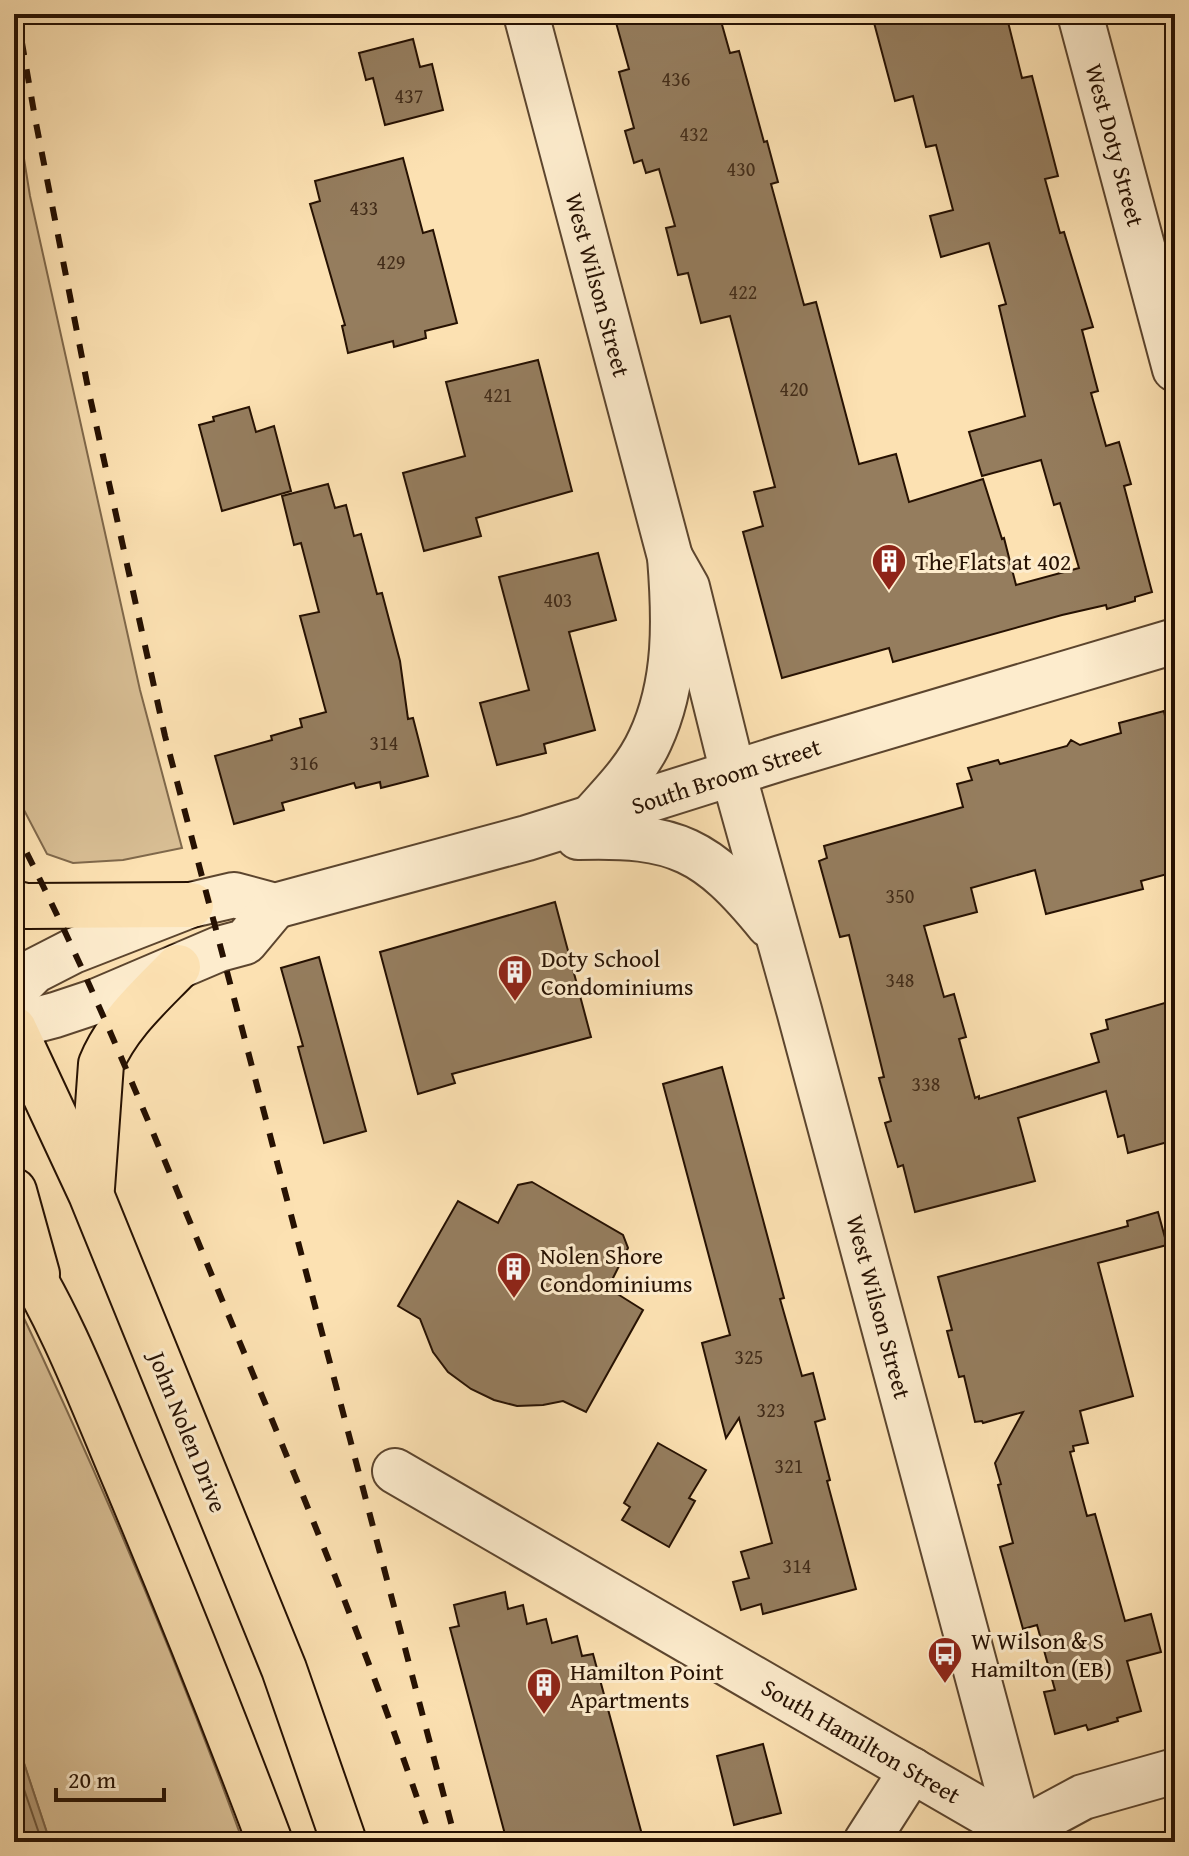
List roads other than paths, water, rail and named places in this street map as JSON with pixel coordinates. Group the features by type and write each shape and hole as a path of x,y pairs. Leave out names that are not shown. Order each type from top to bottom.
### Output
{"main road":[{"path":"14,903 26,906 191,905"},
{"path":"91,1194 101,1064 108,1046 127,1020 178,967"},
{"name":"John Nolen Drive","path":"14,1029 91,1194 284,1669 344,1842"},
{"path":"14,1191 39,1284"},
{"path":"14,1245 39,1284 102,1425 210,1683 270,1842"}],"street":[{"name":"West Wilson Street","path":"526,14 670,557 687,587 733,773 1025,1839"},
{"name":"West Doty Street","path":"1080,14 1175,369"},
{"path":"589,820 636,764 650,740 663,704 672,669 674,599 670,557"},
{"name":"South Broom Street","path":"275,906 589,820 733,773 1175,641"},
{"path":"527,838 617,836 646,838 682,848 721,872 745,895 777,935"},
{"path":"14,1001 19,986 34,971 73,951 191,905 234,895 275,906 245,942 219,949 97,1001 55,1015 36,1020 14,1016"},
{"name":"South Hamilton Street","path":"395,1471 912,1770 1025,1839"},
{"path":"866,1842 912,1770"},
{"path":"1025,1839 1083,1797 1175,1771"}],"water":[{"path":"14,1733 50,1842 14,1842"}],"railway":[{"path":"17,14 88,388 165,736 456,1842"},
{"path":"14,828 69,940 119,1053 273,1421 356,1630 432,1842"}],"place":[{"name":"The Flats at 402","path":"889,592"},
{"name":"Doty School Condominiums","path":"515,1003"},
{"name":"Nolen Shore Condominiums","path":"514,1300"},
{"name":"W Wilson & S Hamilton (EB)","path":"945,1685"},
{"name":"Hamilton Point Apartments","path":"544,1716"}]}
